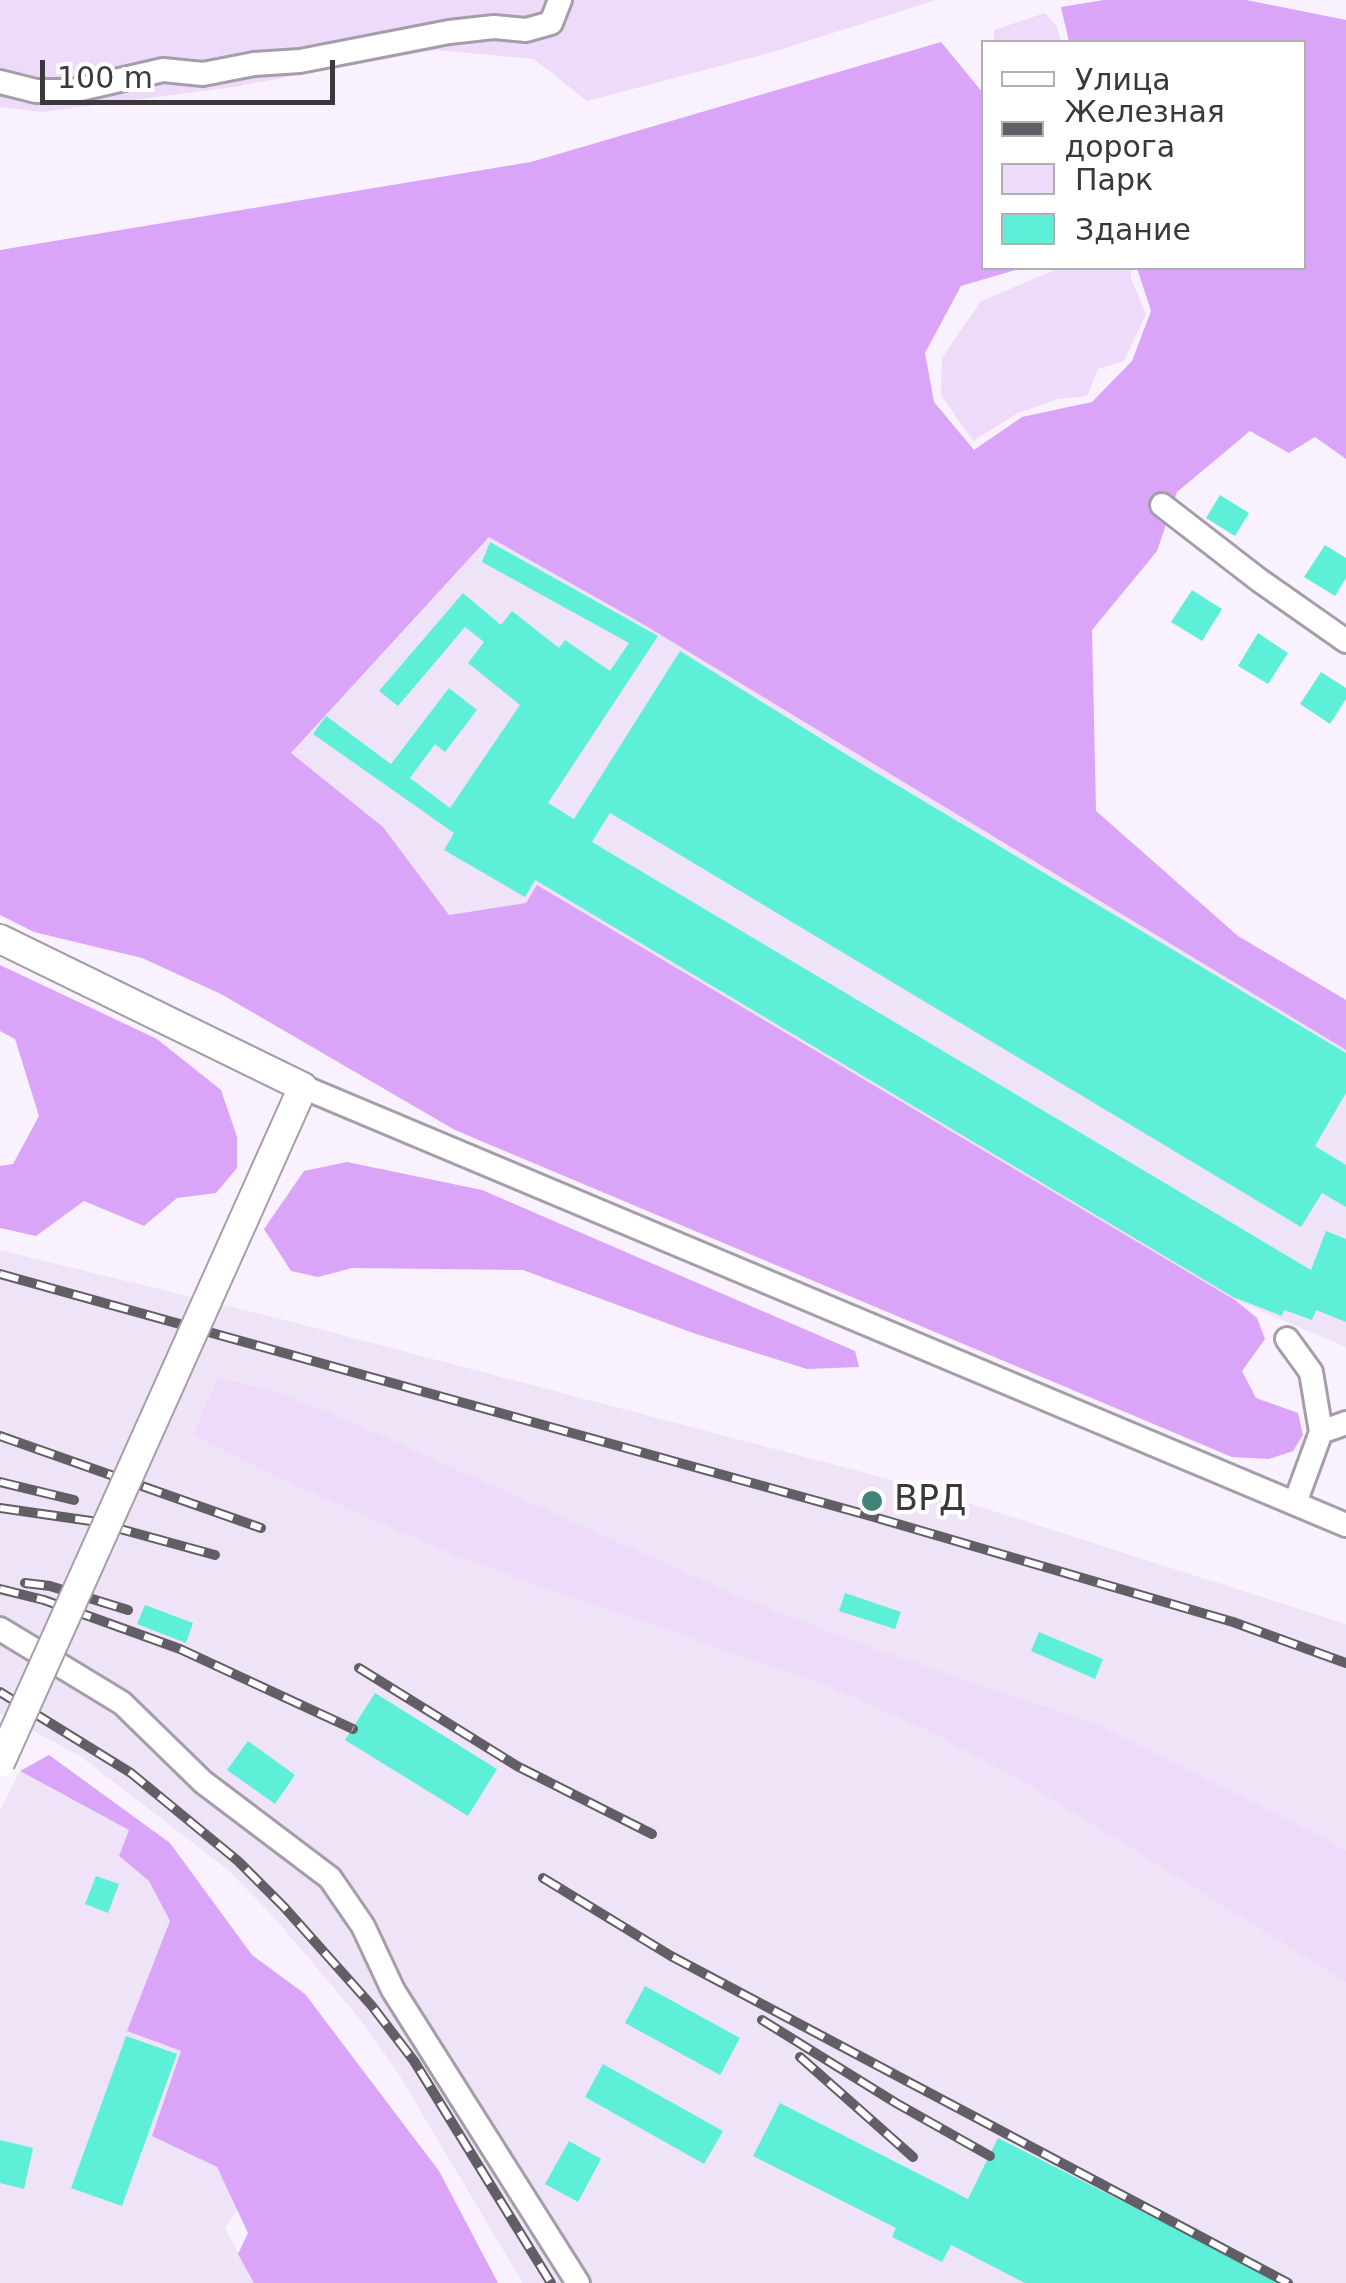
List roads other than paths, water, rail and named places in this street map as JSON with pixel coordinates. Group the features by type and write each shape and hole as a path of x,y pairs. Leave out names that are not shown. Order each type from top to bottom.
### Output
{"main road":[{"path":"0,939 303,1087 0,1763"}],"street":[{"path":"0,82 36,91 72,91 163,70 203,74 254,64 300,61 449,32 494,27 526,30 550,24 560,0"},
{"path":"1162,505 1346,641"},
{"path":"303,1087 1346,1526"},
{"path":"1287,1339 1311,1372 1322,1432 1294,1503"},
{"path":"1322,1432 1346,1424"},
{"path":"0,1630 122,1703 203,1782 330,1878 363,1926 393,1990 578,2283"}],"railway":[{"path":"0,1274 867,1515 1233,1622 1346,1663"},
{"path":"0,1436 261,1528"},
{"path":"0,1482 74,1500"},
{"path":"0,1508 91,1521 215,1555"},
{"path":"25,1583 50,1586 128,1610"},
{"path":"0,1589 44,1600 180,1649 353,1729"},
{"path":"359,1668 517,1766 652,1834"},
{"path":"0,1692 131,1773 238,1861 284,1907 372,2006 414,2061 551,2283"},
{"path":"543,1878 671,1956 1288,2283"},
{"path":"762,2020 990,2156"},
{"path":"800,2057 913,2157"}],"place":[{"name":"ВРД","path":"872,1501"}]}
